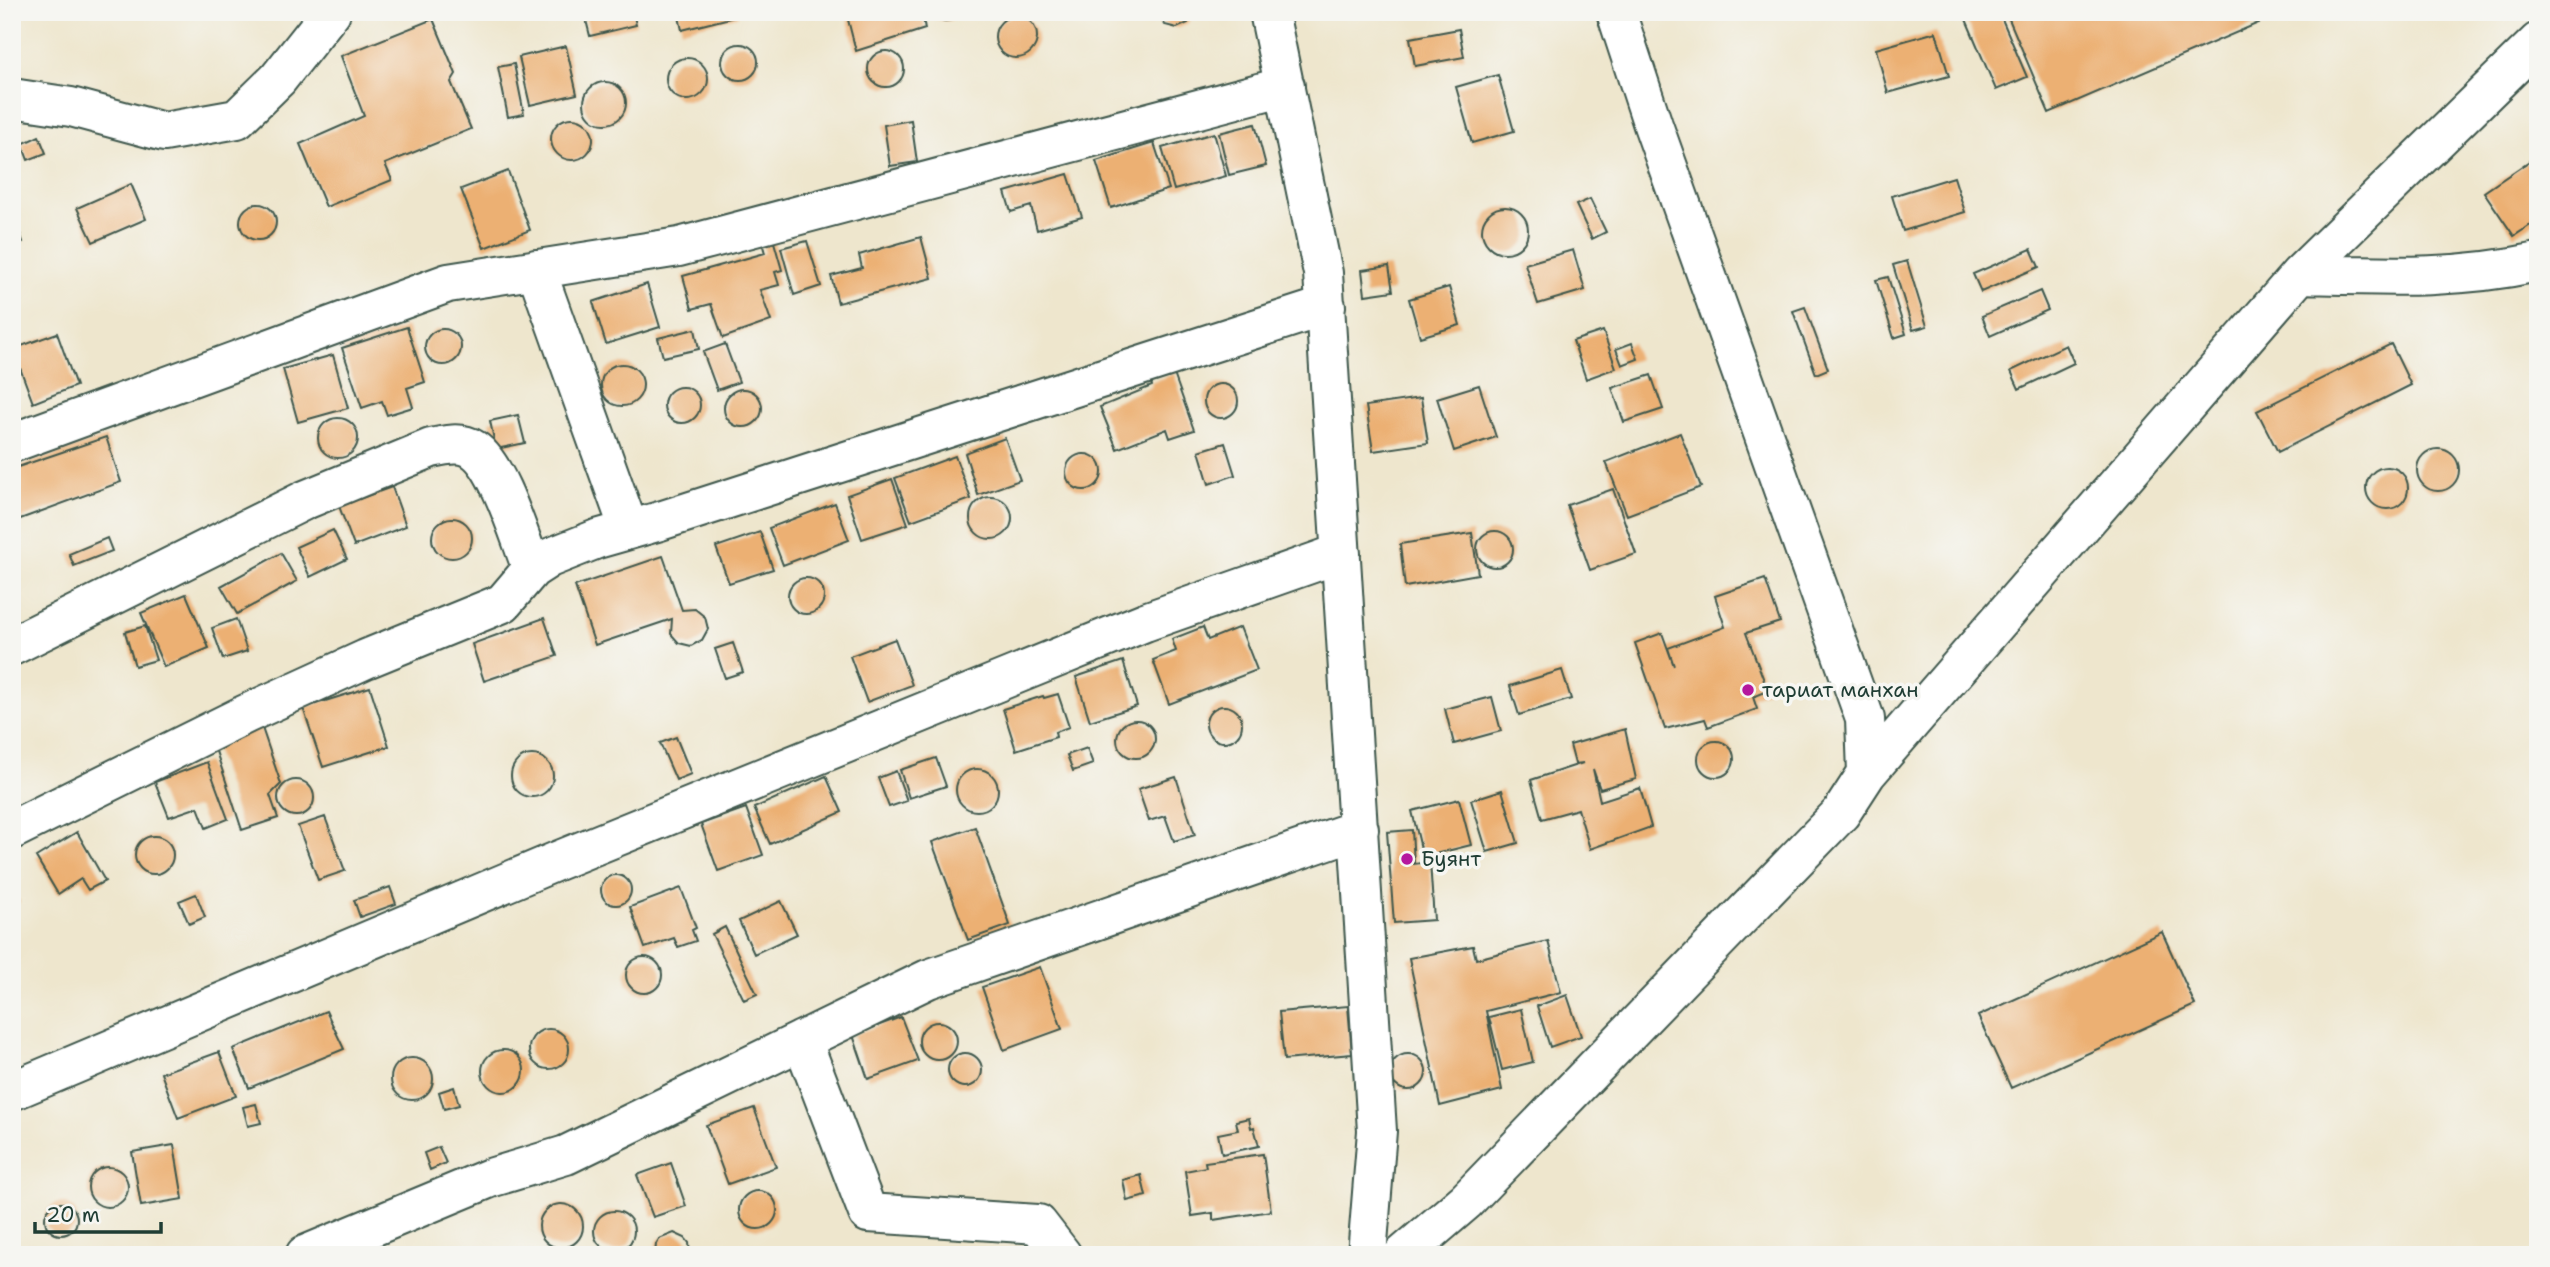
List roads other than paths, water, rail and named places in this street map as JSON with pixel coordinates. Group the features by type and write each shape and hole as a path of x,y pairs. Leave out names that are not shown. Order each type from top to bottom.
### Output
{"street":[{"path":"12,98 71,107 164,132 237,119 278,79 331,12"},
{"path":"1269,12 1323,273 1326,306 1377,1131 1367,1255"},
{"path":"1616,12 1653,125 1865,719 1867,773"},
{"path":"1403,1255 1466,1201 1841,813 1867,773 2300,274 2538,42"},
{"path":"12,443 448,283 679,247 1285,86"},
{"path":"2300,274 2427,277 2538,262"},
{"path":"536,269 629,529"},
{"path":"12,830 258,708 366,659 503,603 531,569 549,558 629,529 674,517 1326,306"},
{"path":"12,646 305,500 431,448 449,444 472,447 488,461 531,569"},
{"path":"12,1091 557,861 1120,632 1341,553"},
{"path":"305,1255 490,1178 566,1155 928,979 1359,829"},
{"path":"802,1040 868,1213 1038,1224 1062,1255"}],"place":[{"name":"тариат манхан","path":"1748,690"},
{"name":"Буянт","path":"1407,859"}]}
